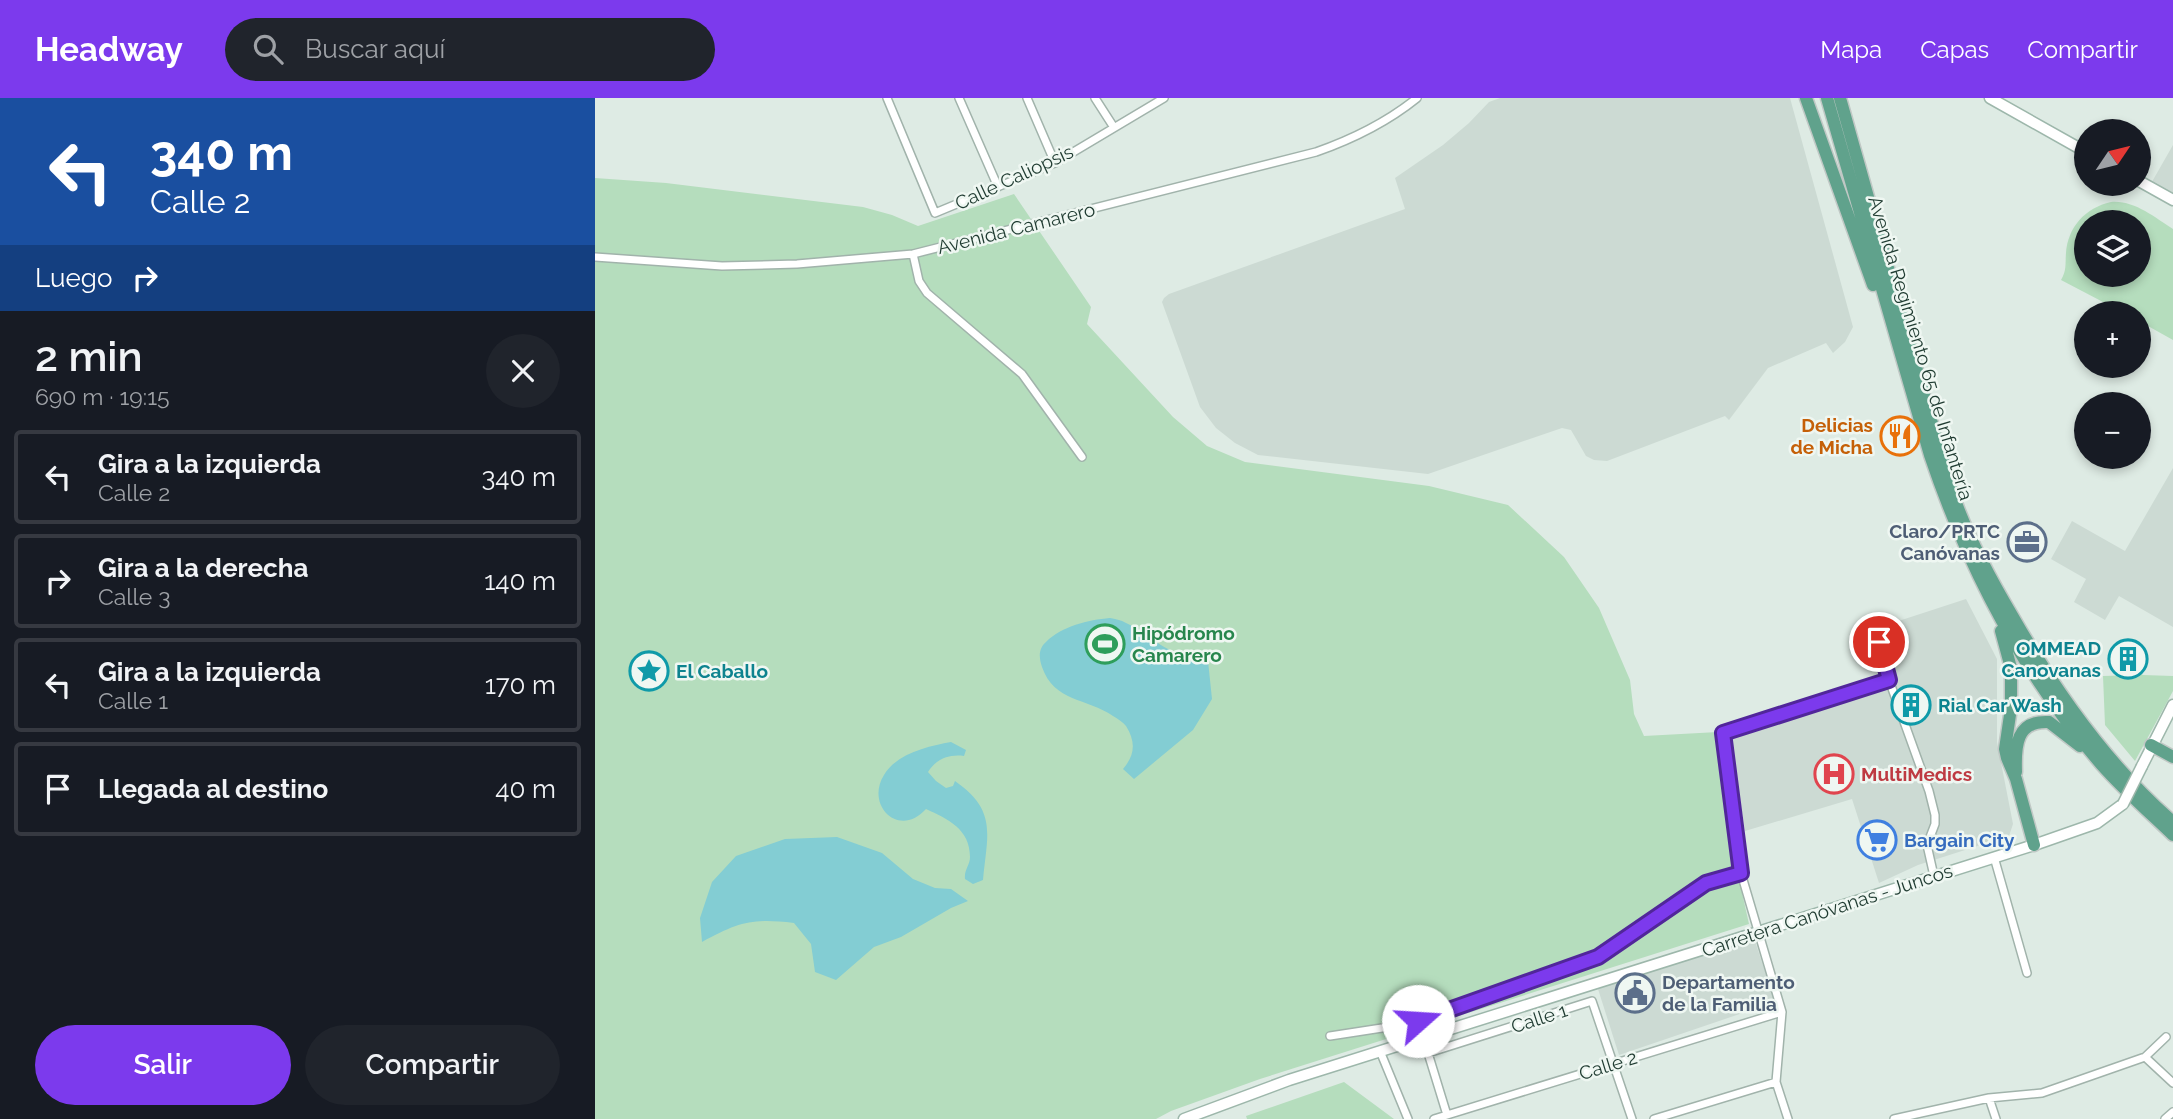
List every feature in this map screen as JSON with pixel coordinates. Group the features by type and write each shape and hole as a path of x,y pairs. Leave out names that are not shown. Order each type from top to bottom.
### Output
{"main road":[{"path":"1806,98 1882,309 1898,346"},
{"name":"Avenida Regimiento 65 de Infantería","path":"1826,98 1945,498 1991,604 2043,687 2094,755 2173,835"},
{"name":"Avenida Regimiento 65 de Infantería","path":"1840,98 1956,503 1980,557 2056,688 2113,761 2173,822"},
{"path":"1990,98 2074,145"},
{"path":"2151,188 2173,200"},
{"path":"1991,604 2006,644 2011,668 2011,708 2005,749 2008,765 2016,779"},
{"name":"Carretera Canóvanas - Juncos","path":"1184,1119 1289,1080 2097,823 2123,804 2173,705"},
{"path":"2034,845 2016,779 2015,754 2023,730 2040,722 2049,722 2094,755"},
{"path":"2151,745 2173,757"}],"street":[{"name":"Calle Caliopsis","path":"887,98 935,213 1055,163 1164,98"},
{"path":"959,98 998,187"},
{"path":"1027,98 1055,163"},
{"path":"1095,98 1113,126"},
{"name":"Avenida Camarero","path":"595,257 722,266 797,264 913,254 1316,152 1352,139 1396,115 1417,98"},
{"path":"913,254 919,281 927,293 1023,374 1082,457"},
{"path":"1874,623 1889,680 1935,815 1935,824 1927,845 1934,876"},
{"path":"1788,1119 1776,1082 1781,1012 1741,873 1723,733 1889,680"},
{"path":"1994,857 2027,973"},
{"path":"1330,1035 1408,1024 1598,957 1706,883 1741,873"},
{"name":"Calle 1","path":"1447,1115 1428,1053 1592,1001 1632,1119"},
{"name":"Calle 2","path":"1434,1119 1781,1012"},
{"path":"1894,1119 1927,1115 1989,1098 2042,1093 2145,1057 2166,1037"},
{"path":"1380,1051 1408,1119"},
{"path":"2145,1057 2173,1083"},
{"path":"1654,1119 1776,1082"},
{"path":"1989,1098 1996,1119"},
{"path":"2165,1119 2173,1112"}],"shaded area":[{"path":"1500,98 1790,98 1853,327 1845,342 1833,353 1826,343 1768,368 1729,420 1725,416 1607,461 1586,456 1571,430 1562,428 1428,474 1258,455 1235,443 1216,428 1200,407 1162,302 1164,298 1405,209 1395,178 1443,145 1489,102"},
{"path":"2173,145 2173,200 2151,188"},
{"path":"2173,468 2173,627 2119,596 2105,620 2074,602 2086,579 2051,559 2072,521 2125,551"},
{"path":"1966,599 1997,659 1997,742 2013,824 2009,836 1918,865 1879,883 1852,799 1745,831 1731,740 1887,688 1871,630"},
{"path":"1749,938 1755,941 1775,1002 1619,1055 1598,989"}],"green space":[{"name":"Hipódromo Camarero","path":"595,178 666,183 863,207 918,226 1014,194 1091,307 1087,324 1173,417 1207,446 1245,462 1429,486 1508,505 1564,557 1599,608 1630,680 1634,714 1644,736 1718,732 1734,857 1749,924 1260,1079 1156,1119 595,1119"},
{"path":"2119,202 2143,210 2092,210"},
{"path":"2151,215 2173,229 2173,340 2151,328 2151,301 2101,301 2074,287 2151,287"},
{"path":"2074,227 2074,287 2061,280"},
{"path":"2140,673 2173,676 2173,691 2135,761 2105,725 2103,676"},
{"path":"1344,1082 1394,1119 1247,1119 1246,1116"}],"water":[{"path":"1110,618 1122,621 1170,650 1200,653 1208,661 1212,699 1193,730 1134,779 1123,769 1133,748 1126,726 1103,710 1072,698 1055,687 1047,678 1040,660 1043,645 1052,636 1084,622"},
{"path":"951,742 966,750 964,756 943,758 928,772 946,788 953,786 955,781 969,792 984,814 987,837 983,880 973,884 965,879 970,860 969,847 956,826 926,809 905,821 896,819 882,807 879,797 879,786 884,775 897,761 924,748"},
{"path":"837,837 882,853 913,879 935,888 951,889 968,901 901,937 874,947 836,980 815,972 811,944 794,923 746,923 702,942 700,918 712,882 736,856 785,839"}],"place":[{"name":"Delicias de Micha","path":"1900,436"},
{"name":"Claro/PRTC Canóvanas","path":"2027,542"},
{"name":"Hipódromo Camarero","path":"1105,644"},
{"name":"OMMEAD Canovanas","path":"2128,659"},
{"name":"El Caballo","path":"649,671"},
{"name":"Rial Car Wash","path":"1911,705"},
{"name":"MultiMedics","path":"1834,774"},
{"name":"Bargain City","path":"1877,840"},
{"name":"Departamento de la Familia","path":"1635,993"}],"route":[{"path":"1418,1021 1598,957 1706,883 1741,873 1723,733 1889,680 1879,642"}]}
